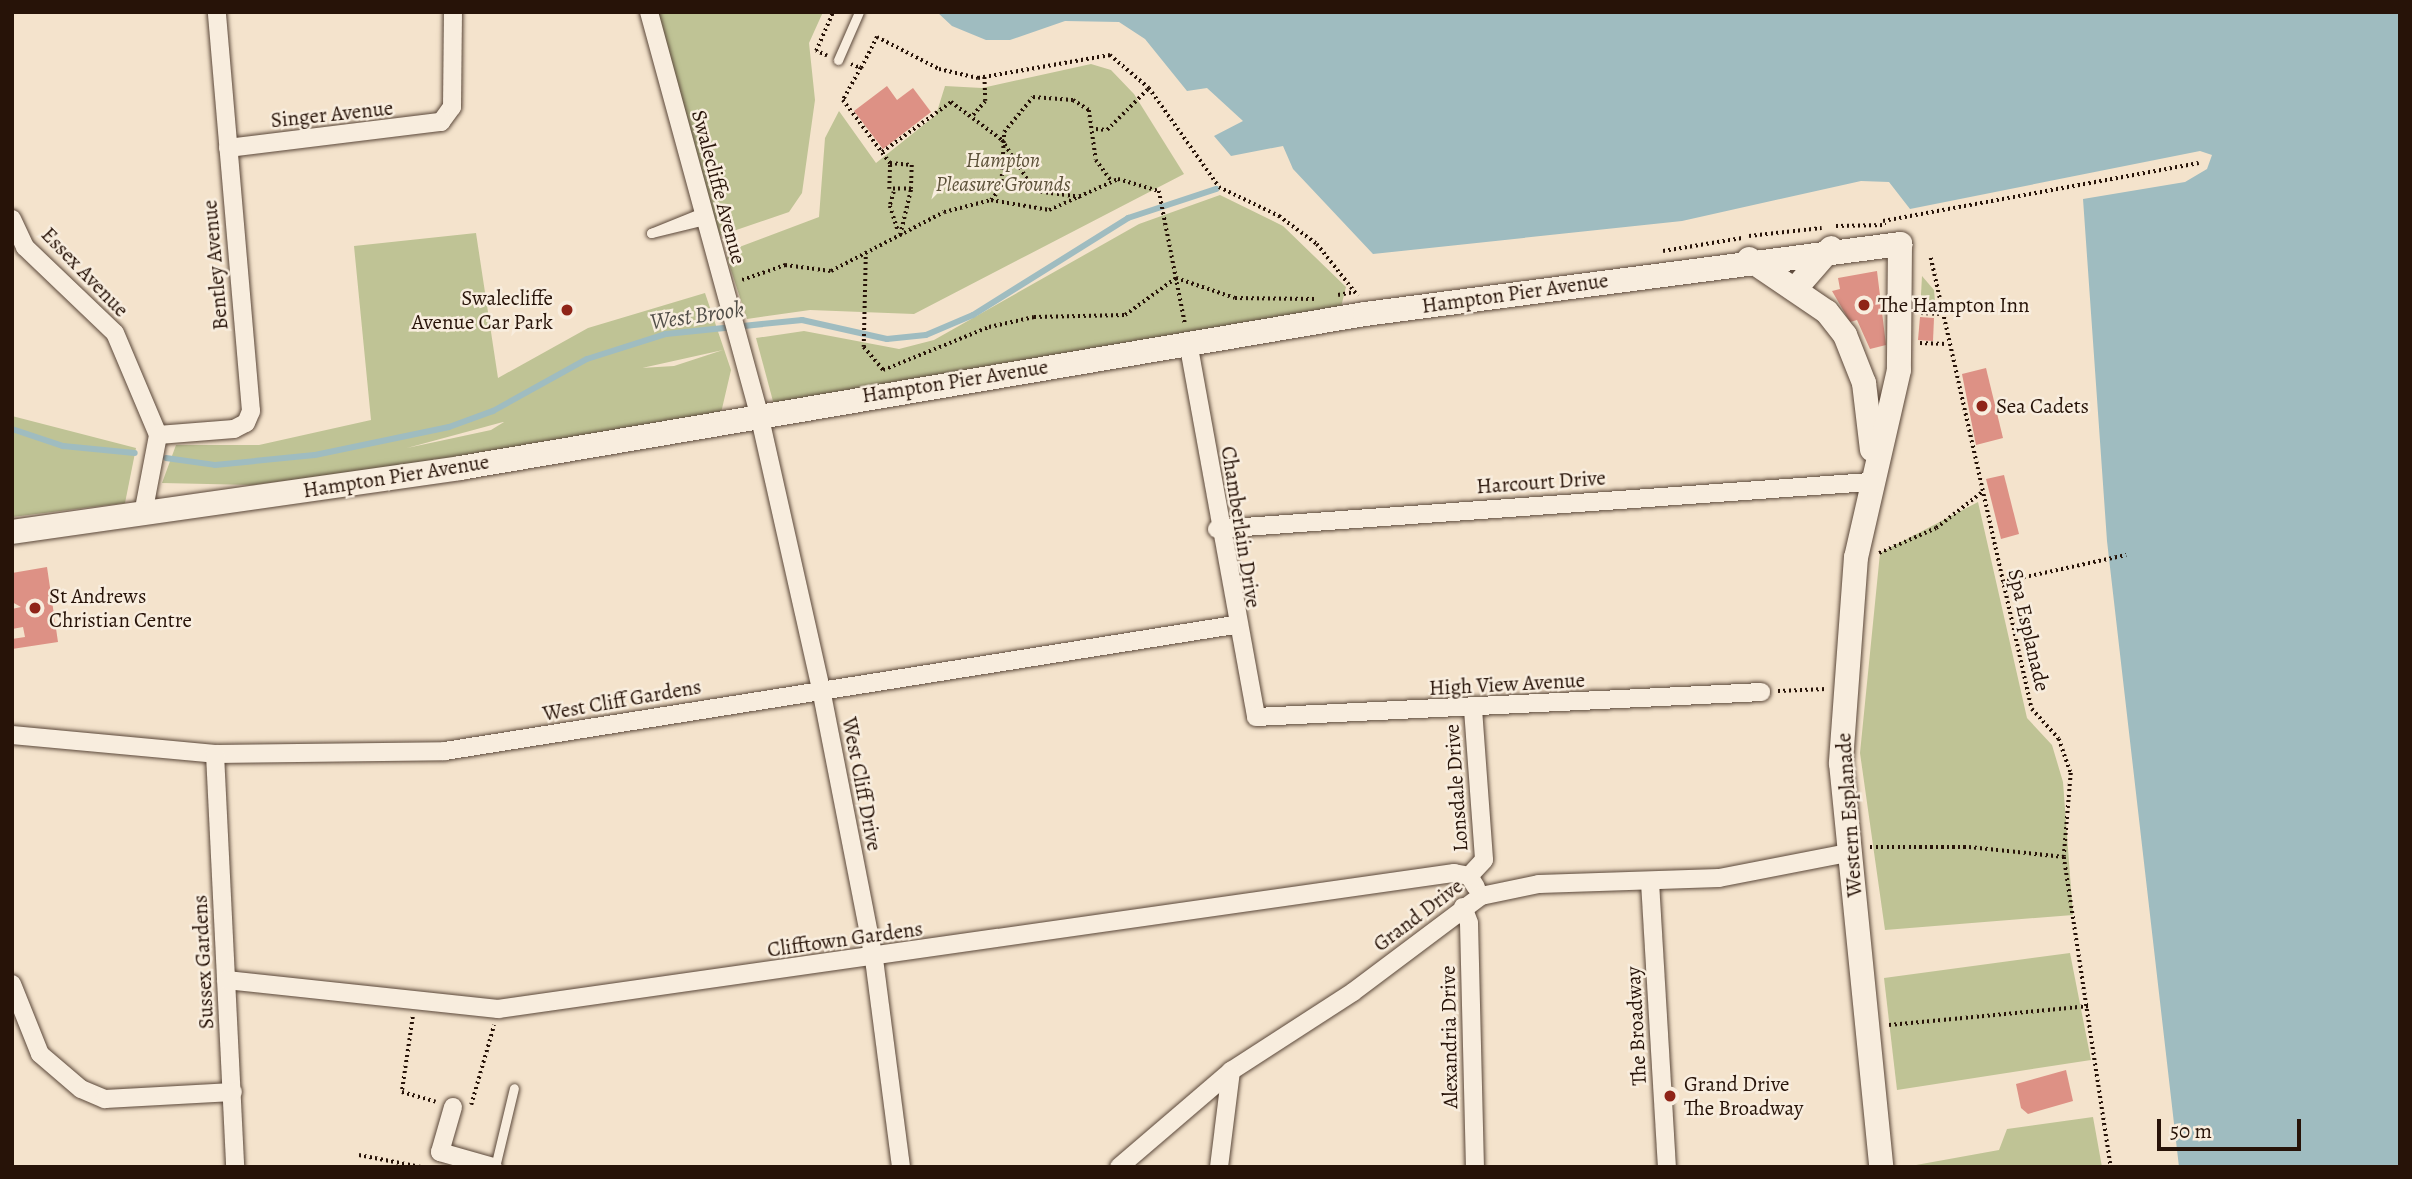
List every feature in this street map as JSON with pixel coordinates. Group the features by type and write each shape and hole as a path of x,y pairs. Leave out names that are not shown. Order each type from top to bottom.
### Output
{"street":[{"name":"Bentley Avenue","path":"158,435 234,429 246,423 251,411 217,12"},
{"name":"Singer Avenue","path":"228,148 440,122 452,107 453,12"},
{"name":"Swalecliffe Avenue","path":"649,12 760,414"},
{"name":"Essex Avenue","path":"12,219 19,245 115,333 158,435"},
{"name":"Hampton Pier Avenue","path":"12,532 460,468 1188,342 1749,259 1831,248 1900,244"},
{"name":"Western Esplanade","path":"1881,1167 1869,1027 1840,762 1856,556 1871,473 1899,370 1900,244"},
{"path":"1796,288 1831,248"},
{"name":"Western Esplanade","path":"1749,259 1796,288 1845,335 1860,374 1871,473"},
{"name":"Chamberlain Drive","path":"1188,342 1234,625 1255,717"},
{"path":"1860,374 1878,377 1899,370"},
{"name":"West Cliff Drive","path":"760,414 821,689 874,959 901,1167"},
{"path":"143,514 158,435"},
{"name":"Harcourt Drive","path":"1217,529 1871,473"},
{"name":"West Cliff Gardens","path":"12,735 215,754 445,751 1234,625"},
{"name":"High View Avenue","path":"1255,717 1473,709 1761,692"},
{"name":"Lonsdale Drive","path":"1473,709 1484,860 1469,876 1481,895"},
{"name":"Sussex Gardens","path":"215,754 235,1167"},
{"name":"Grand Drive","path":"1119,1167 1231,1071 1353,992 1481,895 1539,884 1719,878 1848,853"},
{"name":"Clifftown Gardens","path":"226,980 498,1009 874,959 1454,873 1469,876"},
{"name":"The Broadway","path":"1650,882 1667,1167"},
{"name":"Alexandria Drive","path":"1462,907 1469,923 1475,1167"},
{"path":"12,984 40,1054 81,1089 105,1099 233,1092"},
{"path":"1219,1167 1231,1071"},
{"path":"453,1107 440,1152 494,1167"}],"lane":[{"path":"838,60 859,12"},
{"path":"704,216 650,233 704,216"},
{"path":"494,1167 514,1088"}],"path":[{"path":"833,12 816,51 861,68"},
{"path":"899,233 911,189 912,166 890,163 843,100 877,37 939,69 984,76 1110,55 1149,88 1219,187 1279,216 1317,244 1357,292 1329,300 1235,299 1176,278"},
{"path":"973,115 985,101 984,76"},
{"path":"1096,129 1107,131 1149,88"},
{"path":"991,200 1001,187 1002,140 1012,116 1033,97 1073,100 1089,110 1096,129 1096,160 1112,182"},
{"path":"882,152 951,102 973,115 1002,140 1035,191 1084,197"},
{"path":"890,163 885,177 894,192 890,206 899,233"},
{"path":"1883,222 2199,163"},
{"path":"726,295 785,265 831,271 866,257 899,233 944,212 991,200 1049,210 1084,197 1112,182 1139,181 1159,191 1188,342"},
{"path":"894,192 911,189"},
{"path":"866,257 864,347 883,370 898,368 989,327 1053,313 1125,315 1176,278"},
{"name":"Spa Esplanade","path":"1931,258 1948,344 2032,709 2059,739 2071,773 2064,856 2089,1006 2111,1167"},
{"path":"1900,342 1948,344"},
{"path":"1856,556 1885,553 1936,528 1982,492"},
{"path":"2002,582 2126,555"},
{"path":"1761,692 1844,688"},
{"path":"1848,853 1871,846 1969,847 2064,856"},
{"path":"416,1001 402,1093 469,1113 498,1009"},
{"path":"1869,1027 2089,1006"},
{"path":"359,1155 421,1167"}],"green space":[{"path":"649,12 823,12 809,43 815,100 802,193 789,212 710,239"},
{"name":"Hampton Pleasure Grounds","path":"1091,64 1111,70 1134,94 1184,174 914,314 810,310 747,319 727,258 734,249 819,217 825,138 839,111 876,163 936,115 945,86 982,88"},
{"path":"1220,195 1283,226 1346,287 1341,307 774,405 756,338 804,331 899,349 934,340 1139,224"},
{"path":"476,233 498,378 588,328 705,293 731,370 721,413 496,453 253,485 162,483 176,445 259,445 371,420 354,246","holes":["723,350 674,366 642,368","504,422 491,430 407,448"]},
{"path":"1922,276 1934,290 1936,313 1920,313"},
{"path":"12,416 136,448 125,503 12,517"},
{"path":"1978,502 2027,718 2052,745 2063,782 2073,915 1885,930 1860,753 1880,553"},
{"path":"2070,953 2091,1060 1897,1090 1884,978"},
{"path":"2093,1117 2102,1167 1905,1167 1999,1150 2007,1129"}],"water":[{"path":"937,12 2400,12 2400,1167 2179,1167 2107,541 2083,199 2185,182 2207,169 2212,155 2200,151 1910,209 1889,182 1861,181 1682,221 1373,254 1293,169 1283,146 1231,156 1214,136 1243,121 1207,88 1187,91 1145,39 1119,22 1065,21 1010,40 986,40 952,26"}],"building":[{"path":"887,86 897,100 913,88 931,112 883,149 854,111"},
{"name":"The Hampton Inn","path":"1877,271 1886,345 1870,349 1857,320 1850,322 1832,291 1840,289 1838,278"},
{"path":"1920,317 1934,318 1933,341 1918,340"},
{"name":"Sea Cadets","path":"1986,368 2003,438 1976,445 1962,374"},
{"path":"2004,475 2019,534 2001,539 1986,479"},
{"name":"St Andrews Christian Centre","path":"47,567 58,642 12,649 12,639 25,637 23,627 12,629 12,609 21,607 12,602 12,573"},
{"path":"2066,1070 2073,1101 2028,1114 2021,1108 2016,1084"}],"waterway":[{"name":"West Brook","path":"166,458 215,465 315,455 449,427 493,411 587,359 666,334 802,320 887,339 926,335 973,315 1128,218 1216,189"},
{"name":"West Brook","path":"12,429 63,446 135,453"}],"place":[{"name":"The Hampton Inn","path":"1864,305"},
{"name":"Swalecliffe Avenue Car Park","path":"567,310"},
{"name":"Sea Cadets","path":"1982,406"},
{"name":"St Andrews Christian Centre","path":"35,608"},
{"name":"Grand Drive The Broadway","path":"1670,1096"}]}
